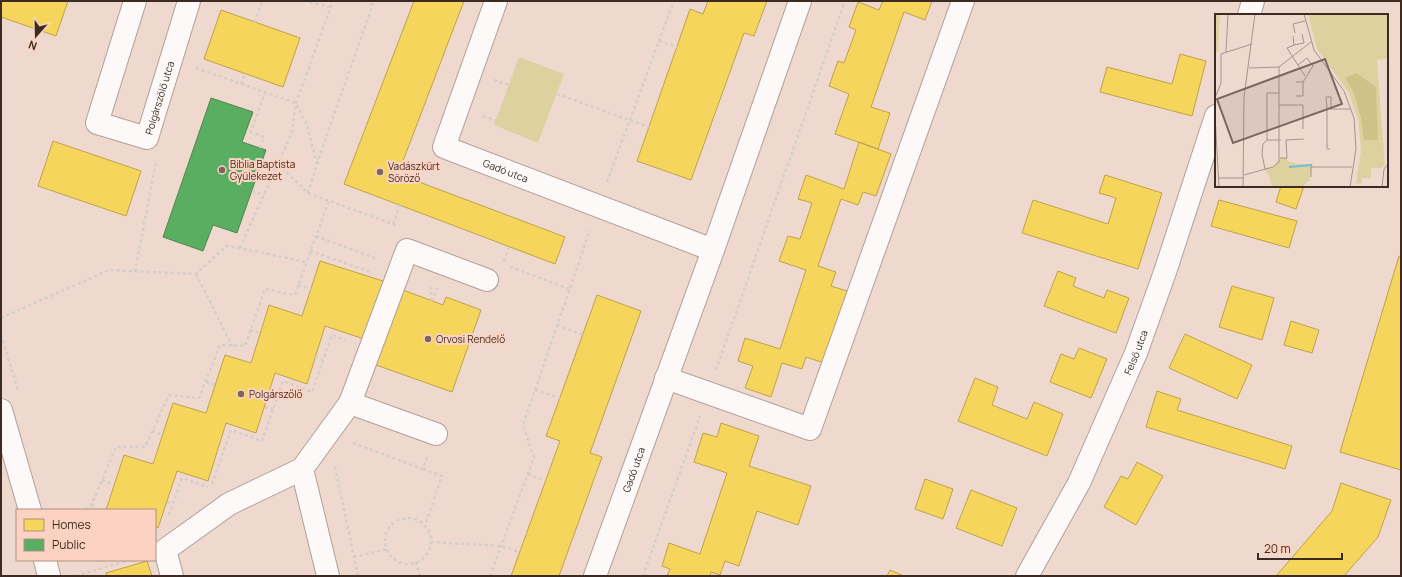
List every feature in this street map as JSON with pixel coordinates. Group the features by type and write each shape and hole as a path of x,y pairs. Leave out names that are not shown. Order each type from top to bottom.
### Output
{"street":[{"name":"Polgárszőlő utca","path":"135,1 98,123 147,138 189,1"},
{"name":"Gadó utca","path":"496,1 444,146 713,250"},
{"name":"Gadó utca","path":"595,576 713,250 800,1"},
{"path":"666,378 810,429 963,1"},
{"path":"1249,14 1253,1"},
{"name":"Felső utca","path":"1027,576 1079,483 1136,353 1165,272 1215,119"},
{"path":"172,576 165,550 229,504 302,469 350,403 407,250 487,280"},
{"path":"350,403 436,434"},
{"path":"1,410 30,509"},
{"path":"302,469 328,576"},
{"path":"45,561 49,576"}],"path":[{"path":"255,22 262,1"},
{"path":"304,1 331,7"},
{"path":"240,248 292,132 296,103 333,1"},
{"path":"364,1 373,5"},
{"path":"278,164 308,193 374,1"},
{"path":"490,576 534,457 523,425 598,206 675,1"},
{"path":"643,576 845,1"},
{"path":"659,41 677,47"},
{"path":"192,67 296,103 306,125 317,164"},
{"path":"241,84 245,74"},
{"path":"260,148 264,137 251,132 265,92"},
{"path":"557,94 649,127"},
{"path":"135,272 158,155 147,138"},
{"path":"252,191 264,195"},
{"path":"87,509 92,504 116,448 145,447 169,395 200,398 220,346 245,346 264,289 295,295 329,200"},
{"path":"393,224 400,206"},
{"path":"316,236 400,268"},
{"path":"1,318 109,270 196,274 226,246 306,262"},
{"path":"503,264 509,247"},
{"path":"310,251 375,274"},
{"path":"196,274 232,346"},
{"path":"298,285 310,289"},
{"path":"557,325 583,335"},
{"path":"250,330 260,333"},
{"path":"168,517 182,478 211,488 231,430 262,441 283,381 312,392 332,334 352,342"},
{"path":"315,357 323,360"},
{"path":"206,382 215,384"},
{"path":"535,390 560,398"},
{"path":"265,407 273,409"},
{"path":"152,431 163,435"},
{"path":"327,434 442,476 425,526"},
{"path":"327,434 358,576"},
{"path":"423,469 436,434"},
{"path":"216,455 222,457"},
{"path":"528,474 545,481"},
{"path":"101,480 114,485"},
{"path":"167,502 173,504"},
{"path":"92,504 95,509"},
{"path":"410,518 418,520 425,526 430,533 431,542 429,551 424,558 407,564 398,561 391,556 386,549 385,540 387,531 393,524 401,519 410,518"},
{"path":"431,542 502,546 520,552"},
{"path":"354,557 386,549"},
{"path":"76,576 126,561"},
{"path":"416,562 420,576"}],"shaded area":[{"path":"519,57 564,74 538,143 494,125"}],"building: Homes":[{"path":"1,1 68,1 56,36 1,17"},
{"path":"414,1 464,1 398,174 565,237 555,264 344,184"},
{"path":"708,1 767,1 754,36 744,33 691,180 637,161 690,9 703,14"},
{"path":"883,1 932,1 925,20 904,12 871,107 890,113 878,149 835,134 849,94 829,86 838,61 844,63 856,30 849,27 858,2 879,10"},
{"path":"221,10 300,38 283,87 204,59"},
{"path":"1180,54 1206,61 1192,116 1100,92 1107,67 1172,84"},
{"path":"53,141 141,171 126,216 38,186"},
{"path":"859,142 891,154 876,196 863,192 858,205 841,199 818,266 836,272 831,286 847,291 824,363 806,357 802,369 782,363 771,397 745,388 753,366 738,361 745,338 780,349 806,270 779,261 788,236 800,239 812,203 798,199 806,175 844,189"},
{"path":"1105,175 1162,193 1138,269 1022,233 1033,200 1108,224 1116,198 1099,193"},
{"path":"1281,187 1304,187 1296,209 1276,202"},
{"path":"1219,200 1297,221 1289,248 1211,226"},
{"path":"1399,256 1401,257 1401,470 1340,452"},
{"name":"Polgárszőlő","path":"320,261 383,281 364,339 325,326 307,384 275,373 256,433 226,423 208,481 177,471 158,528 156,527 156,509 106,509 124,455 153,464 173,403 206,413 225,355 251,363 269,305 302,316"},
{"path":"1058,271 1076,278 1073,286 1104,298 1107,290 1129,298 1116,333 1044,306"},
{"path":"1232,286 1274,298 1262,340 1219,327"},
{"name":"Orvosi Rendelő","path":"403,290 443,305 446,297 481,310 452,392 376,365"},
{"path":"597,295 641,311 590,453 602,457 559,576 511,576 560,441 546,436"},
{"path":"1291,321 1319,330 1312,353 1284,345"},
{"path":"1185,334 1252,365 1237,399 1169,368"},
{"path":"1079,348 1107,359 1091,398 1050,382 1061,354 1074,359"},
{"path":"975,378 998,387 992,405 1027,419 1034,402 1063,414 1047,456 958,421"},
{"path":"1157,391 1181,399 1177,410 1292,446 1285,469 1146,427"},
{"path":"721,423 759,436 749,466 811,486 798,525 757,511 739,566 725,561 720,575 711,572 710,576 667,576 670,569 662,566 669,543 700,554 727,473 694,462 703,433 717,437"},
{"path":"1137,462 1163,476 1136,525 1104,507 1121,476 1128,479"},
{"path":"925,479 953,489 943,519 915,509"},
{"path":"1341,483 1391,500 1378,537 1344,576 1276,576 1332,511"},
{"path":"971,490 1017,508 1002,546 956,528"},
{"path":"147,561 152,576 107,576 106,573"},
{"path":"890,570 904,576 887,576"}],"building: Public":[{"name":"Biblia Baptista Gyülekezet","path":"211,98 253,112 242,142 266,150 237,233 213,225 203,251 163,237"}],"place":[{"name":"Biblia Baptista Gyülekezet","path":"222,170"},
{"name":"Vadászkürt Söröző","path":"380,172"},
{"name":"Orvosi Rendelő","path":"428,339"},
{"name":"Polgárszőlő","path":"241,394"}]}
